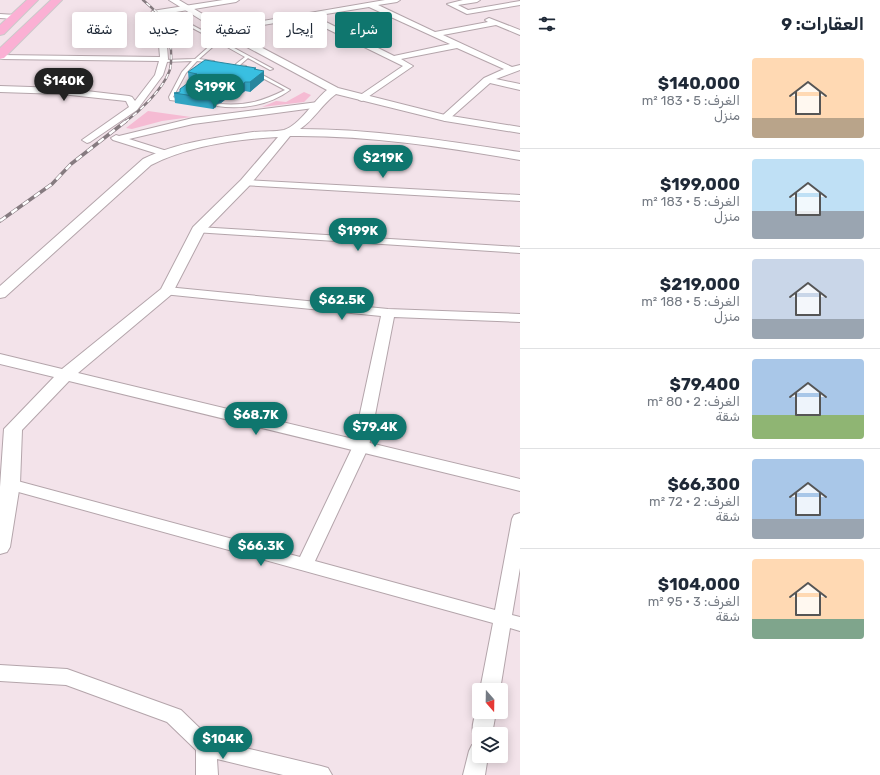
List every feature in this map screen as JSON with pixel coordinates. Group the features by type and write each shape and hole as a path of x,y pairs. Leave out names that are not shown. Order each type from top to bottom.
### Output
{"main road":[{"path":"0,31 33,0"},
{"path":"0,56 57,0"}],"street":[{"path":"173,0 201,18"},
{"path":"165,12 236,0"},
{"path":"327,13 397,0"},
{"path":"441,0 520,33"},
{"path":"451,4 477,0"},
{"path":"468,12 520,3"},
{"path":"371,5 510,69"},
{"path":"0,16 16,17"},
{"path":"436,34 497,23"},
{"path":"327,26 409,66 362,98"},
{"path":"394,58 459,45"},
{"path":"87,140 134,108 159,75 164,60 163,48"},
{"path":"256,48 334,90 445,118 520,130"},
{"path":"0,56 164,60"},
{"path":"445,118 487,80 510,69 520,67"},
{"path":"487,80 520,87"},
{"path":"0,90 61,91 129,99 134,108"},
{"path":"0,547 10,484 13,429 65,376 167,291 198,230 246,183 287,132 303,122 326,96 334,90"},
{"path":"119,139 150,129 246,113 318,105"},
{"path":"0,294 147,162 164,152 194,145 287,132 404,138 520,156"},
{"path":"96,134 109,136 164,152"},
{"path":"246,183 520,198"},
{"path":"198,230 520,250"},
{"path":"167,291 388,313 520,318"},
{"path":"305,564 361,446 388,313"},
{"path":"0,359 65,376 520,485"},
{"path":"10,484 512,621"},
{"path":"492,683 512,621 520,519"},
{"path":"0,674 67,677 174,716 206,747 322,775"},
{"path":"206,747 207,775"},
{"path":"474,775 476,763"}],"lane":[{"path":"178,100 172,99 171,97 184,72 209,48"},
{"path":"233,48 271,69"},
{"path":"237,65 248,56"},
{"path":"164,60 196,60 216,63"},
{"path":"219,105 234,107 250,106 269,100 288,90 245,67 230,64"}],"shaded area":[{"path":"304,92 311,95 304,102 262,107 276,101 286,102"},
{"path":"148,111 191,117 162,121 132,129 126,128"}],"building":[{"path":"205,60 256,68 254,69 264,71 250,82 245,82 239,87 231,86 221,93 216,94 216,98 213,99 174,93 180,92 180,89 192,80 189,80 197,74 188,72"}],"railway":[{"path":"125,122 144,106 156,93 166,79 171,67 170,42 167,27 156,11 143,0"},
{"path":"0,221 52,184 71,164 126,121"}]}
